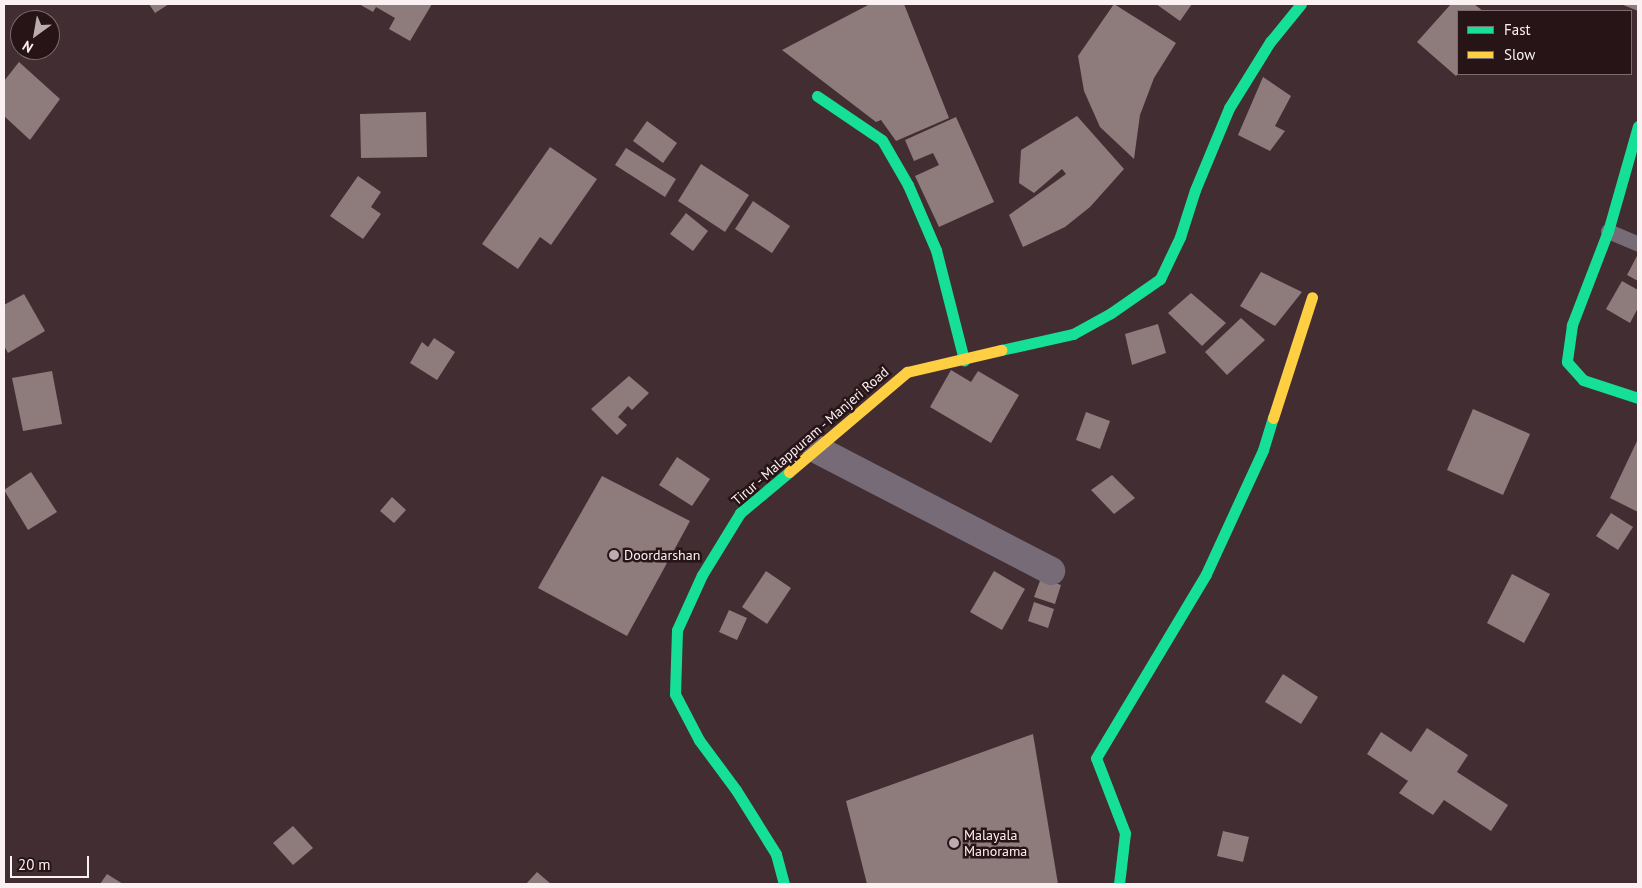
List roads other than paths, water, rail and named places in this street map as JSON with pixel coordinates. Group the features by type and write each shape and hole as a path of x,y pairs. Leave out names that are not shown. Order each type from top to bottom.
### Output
{"street":[{"name":"Tirur - Malappuram - Manjeri Road","path":"784,884 776,854 736,790 699,740 675,694 677,630 702,575 740,513 907,372 1073,334 1111,313 1160,279 1180,237 1195,190 1229,108 1270,42 1301,4"},
{"path":"817,96 882,140 908,185 936,250 964,360"},
{"path":"1638,126 1608,231 1572,325 1567,362 1583,380 1638,398"},
{"path":"1119,884 1125,833 1096,758 1206,574 1263,450 1312,297"},
{"path":"816,448 1051,571"}],"lane":[{"path":"1608,231 1638,244"}],"place":[{"name":"Doordarshan","path":"614,555"},
{"name":"Malayala Manorama","path":"954,843"}]}
